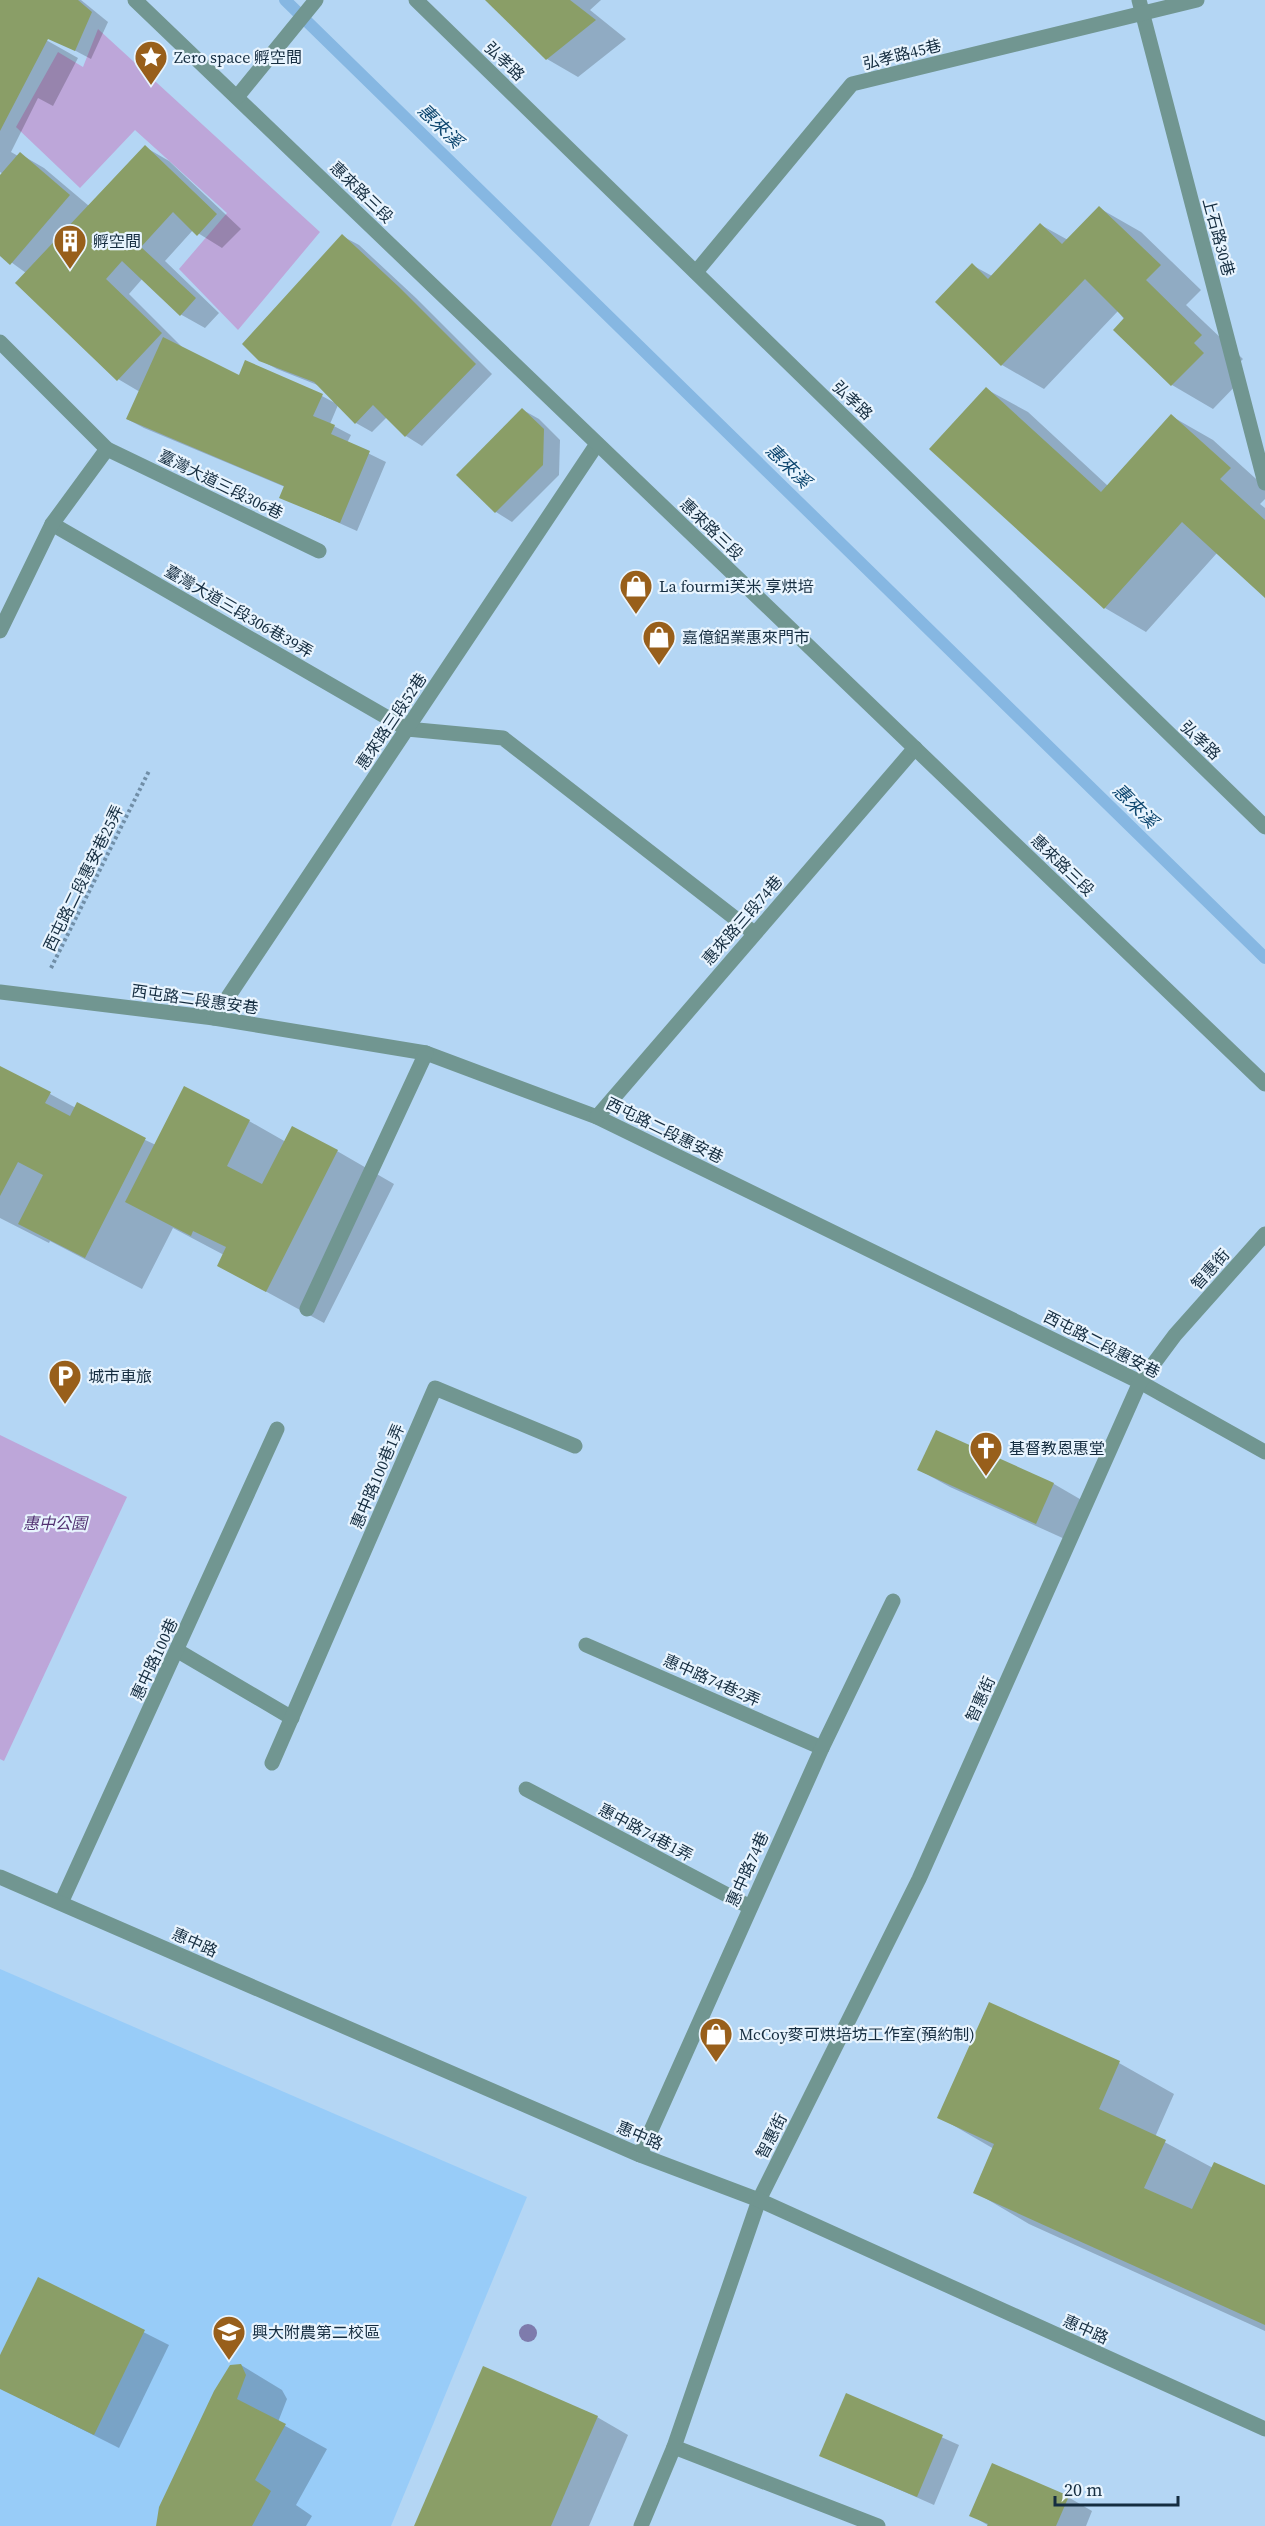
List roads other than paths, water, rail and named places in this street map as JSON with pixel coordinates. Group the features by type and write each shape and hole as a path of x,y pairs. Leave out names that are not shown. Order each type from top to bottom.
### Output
{"street":[{"name":"惠來路三段","path":"135,0 1265,1084"},
{"path":"237,97 316,0"},
{"name":"弘孝路","path":"416,0 1265,827"},
{"name":"弘孝路45巷","path":"696,272 852,84 1141,6 1197,0"},
{"name":"上石路30巷","path":"1141,6 1265,483"},
{"name":"臺灣大道三段306巷","path":"0,342 107,449 319,551"},
{"name":"惠來路三段52巷","path":"214,1018 597,444"},
{"path":"2,622 52,524 107,449"},
{"name":"臺灣大道三段306巷39弄","path":"52,524 407,729"},
{"path":"407,729 502,738 754,933"},
{"name":"惠來路三段74巷","path":"597,1117 915,748"},
{"name":"西屯路二段惠安巷","path":"0,992 214,1018 426,1053 597,1117 1140,1382 1265,1452"},
{"path":"307,1309 426,1053"},
{"name":"智惠街","path":"641,2526 674,2447 759,2200 919,1879 1140,1382 1175,1335 1265,1234"},
{"name":"惠中路100巷1弄","path":"272,1763 435,1388 575,1446"},
{"name":"惠中路100巷","path":"61,1903 277,1430"},
{"name":"惠中路74巷","path":"640,2155 822,1748 893,1601"},
{"name":"惠中路74巷2弄","path":"586,1645 822,1748"},
{"path":"178,1651 292,1718"},
{"name":"惠中路74巷1弄","path":"526,1789 750,1907"},
{"name":"惠中路","path":"0,1877 640,2155 759,2200 1265,2429"},
{"path":"674,2447 878,2526"}],"waterway":[{"name":"惠來溪","path":"285,0 1265,958"}],"place":[{"name":"Zero space 孵空間","path":"151,86"},
{"name":"孵空間","path":"70,270"},
{"name":"La fourmi芙米 享烘培","path":"636,615"},
{"name":"嘉億鋁業惠來門市","path":"659,666"},
{"name":"城市車旅","path":"65,1405"},
{"name":"基督教恩惠堂","path":"986,1477"},
{"name":"McCoy麥可烘培坊工作室(預約制)","path":"716,2063"},
{"name":"興大附農第二校區","path":"229,2361"}],"park label":[{"name":"惠中公園","path":"55,1523"}]}
